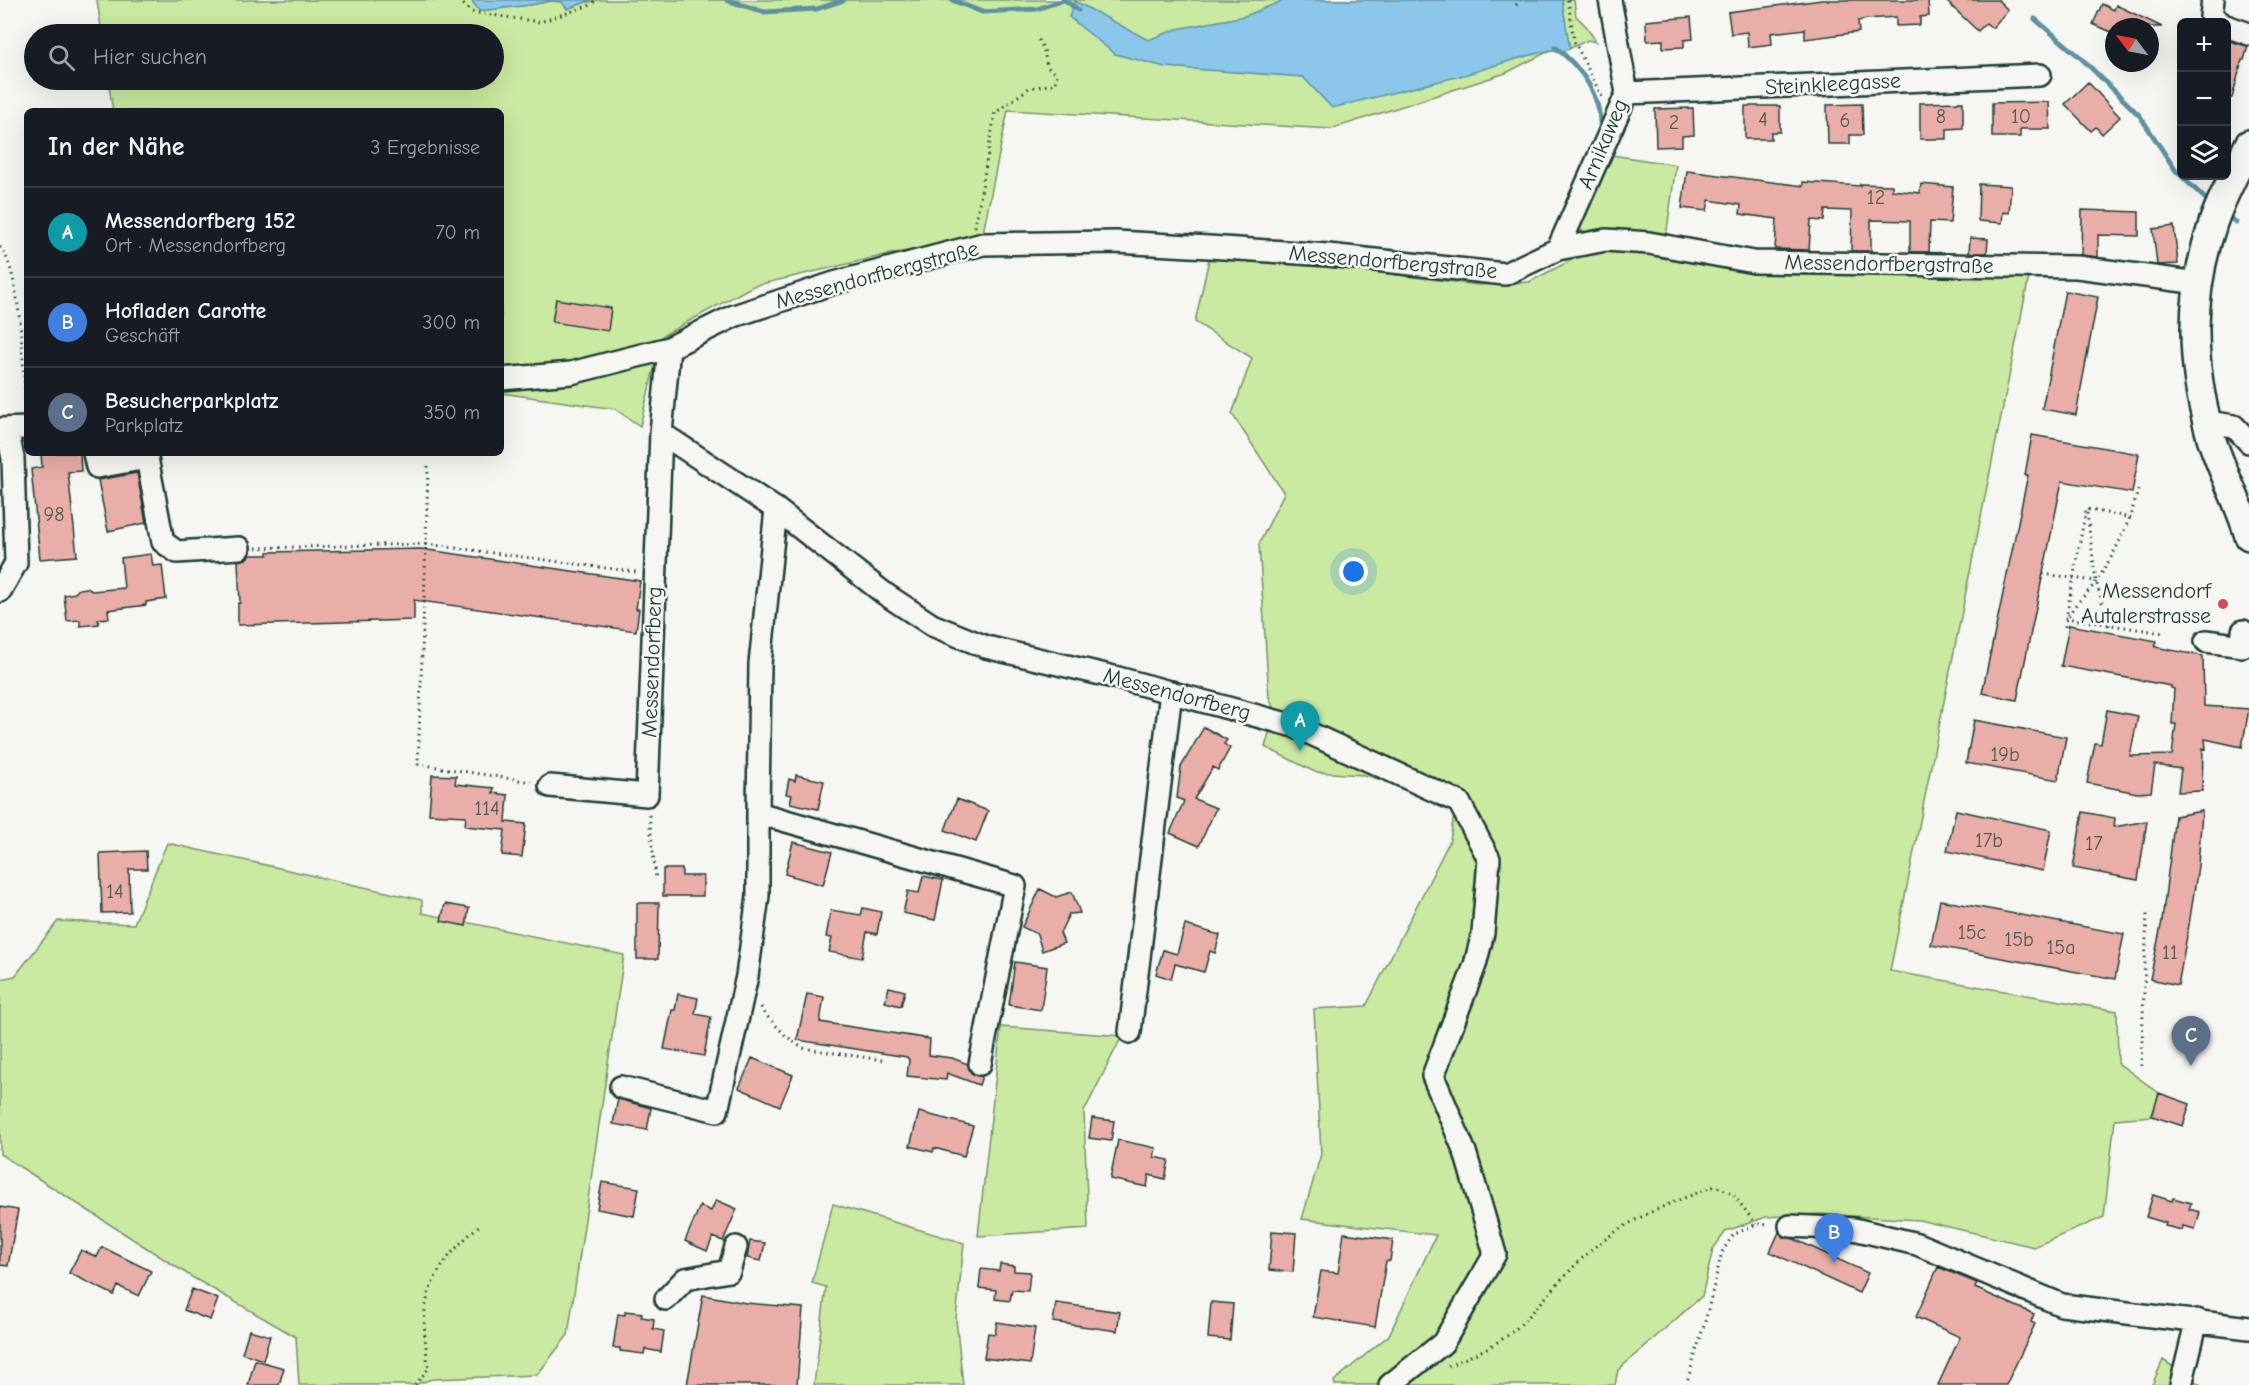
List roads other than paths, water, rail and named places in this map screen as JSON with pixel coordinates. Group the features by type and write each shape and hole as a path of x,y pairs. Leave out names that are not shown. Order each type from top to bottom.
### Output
{"main road":[{"path":"2249,144 2218,213 2199,283 2194,318 2195,353 2207,422 2249,536"}],"street":[{"name":"Arnikaweg","path":"1558,249 1627,93 1610,0"},
{"path":"2213,0 2211,16 2214,18"},
{"path":"2231,28 2249,34"},
{"name":"Steinkleegasse","path":"1627,93 2040,75"},
{"name":"Messendorfbergstraße","path":"669,348 734,316 834,283 983,244 1116,242 1174,245 1328,255 1505,274 1558,249 1606,240 1648,243 1754,262 2077,267 2199,283"},
{"path":"504,379 571,373 669,348"},
{"name":"Messendorfberg","path":"550,786 647,795 662,433 669,348"},
{"path":"2207,422 2234,426 2249,442"},
{"path":"0,591 16,563 13,458 15,424"},
{"name":"Messendorfberg","path":"662,433 776,509 885,594 932,625 986,647 1171,692 1294,726 1459,802 1489,859 1483,933 1474,965 1432,1076 1465,1152 1495,1254 1443,1343 1390,1385"},
{"path":"95,456 97,467 147,458 163,542 177,552 239,548"},
{"path":"621,1087 717,1111 747,976 758,896 760,664 776,509"},
{"path":"2206,641 2243,647"},
{"path":"1130,1032 1171,692"},
{"path":"758,813 1015,886 980,1064"},
{"path":"1790,1226 1854,1229 1917,1244 2062,1305 2249,1328"},
{"path":"666,1299 685,1279 729,1271 736,1247"},
{"path":"2181,1385 2197,1320"}],"water":[{"path":"471,0 592,0 567,9 562,2 551,1 479,11"},
{"path":"1285,0 1562,0 1570,49 1551,50 1464,75 1332,108 1303,77 1165,67 1115,54 1069,17 1075,1 1148,40 1177,29 1245,16"}],"waterway":[{"path":"727,0 764,12 817,9 844,0"},
{"path":"952,0 982,12 1037,9 1064,0"},
{"path":"1065,0 1078,10"},
{"path":"2035,19 2080,57 2140,116 2176,171 2213,206"},
{"path":"1555,47 1574,64 1589,84 1598,107 1600,133"},
{"path":"2225,215 2236,222"}],"place":[{"name":"Messendorf Autalerstrasse","path":"2223,604"},
{"name":"Messendorfberg 152","path":"1300,751"},
{"name":"Besucherparkplatz","path":"2191,1066"},
{"name":"Hofladen Carotte","path":"1834,1263"}]}
